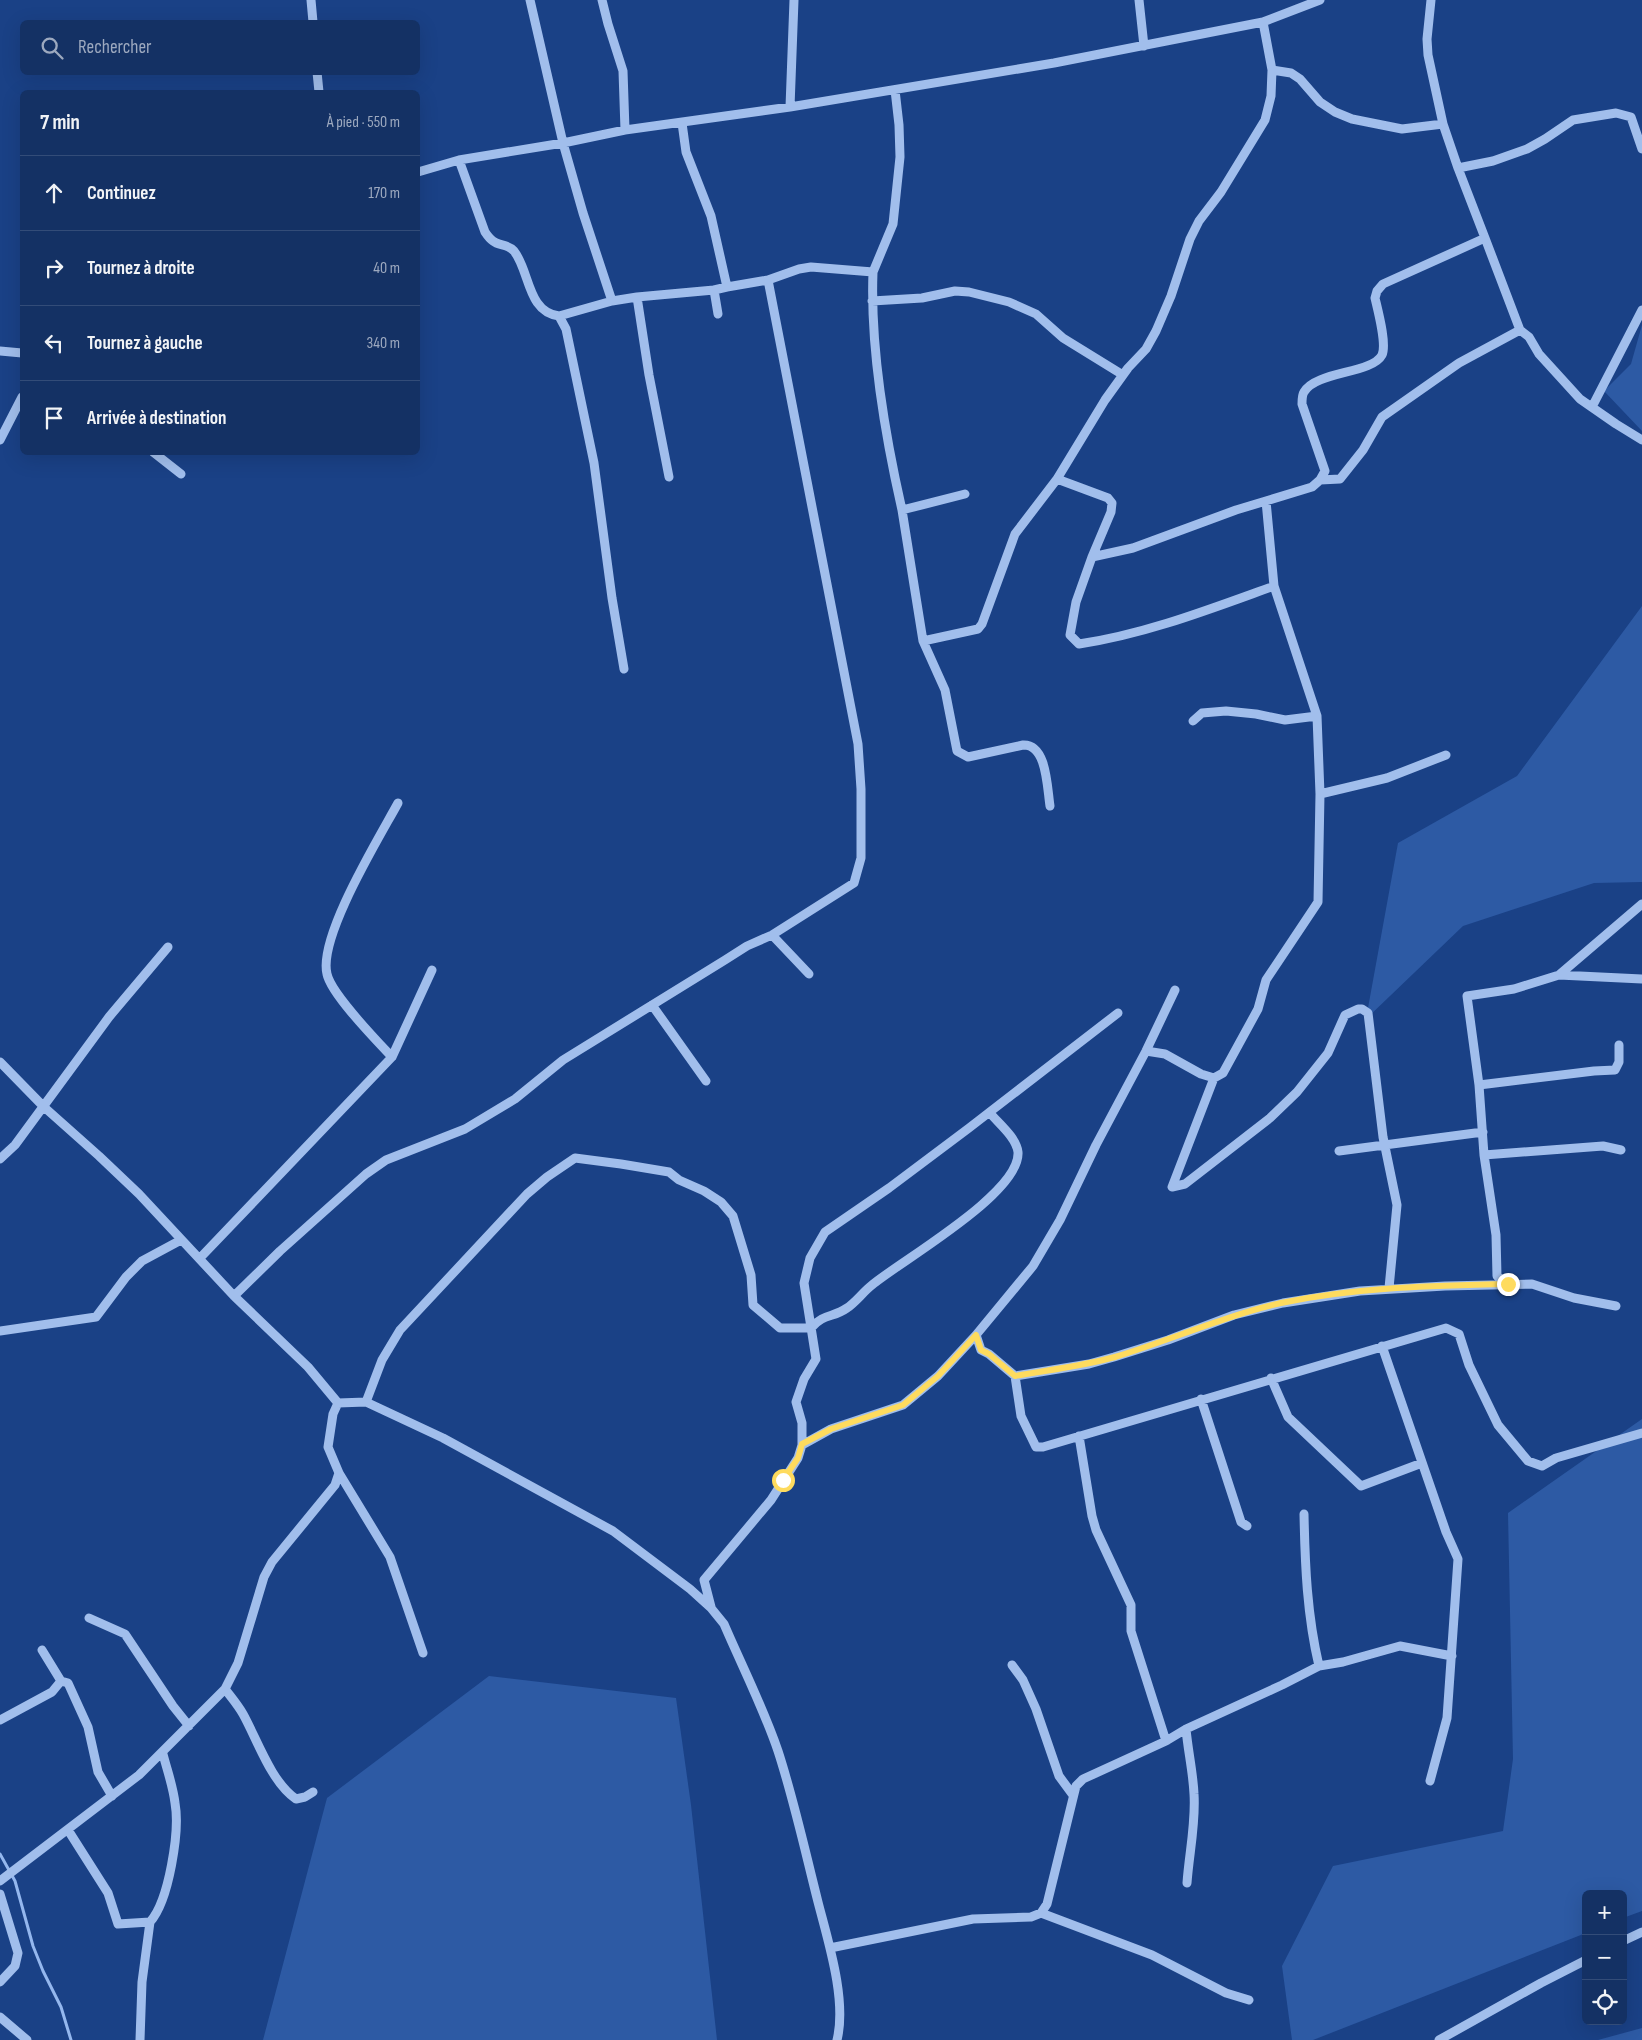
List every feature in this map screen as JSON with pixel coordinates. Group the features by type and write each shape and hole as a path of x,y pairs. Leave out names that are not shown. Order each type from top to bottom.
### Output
{"street":[{"path":"312,0 313,20"},
{"path":"530,0 563,143 583,213 612,301"},
{"path":"602,0 623,71 624,130"},
{"path":"790,107 794,0"},
{"path":"1140,0 1144,46"},
{"path":"420,171 460,160 563,143 624,130 790,107 1144,46 1263,22 1320,0"},
{"path":"1431,0 1427,39 1428,55 1443,124 1520,330 1529,337 1539,354 1580,399 1642,440"},
{"path":"923,641 978,629 982,624 1015,534 1057,479 1100,408 1123,375 1146,350 1171,296 1190,239 1199,221 1221,192 1265,120 1271,96 1272,70 1263,22"},
{"path":"1272,70 1291,73 1300,79 1320,102 1335,112 1352,119 1402,129 1443,124"},
{"path":"317,75 319,90"},
{"path":"895,90 900,157 893,224 873,272 872,301 882,413 902,510 923,641 944,690 957,751 961,755 968,757 1029,744 1041,755 1050,806"},
{"path":"1458,168 1493,161 1527,149 1573,120 1616,112 1631,117 1642,150"},
{"path":"682,123 686,152 711,216 727,287"},
{"path":"460,160 485,232 493,242 505,245 514,251 540,306 552,315 559,316 612,301 714,290 768,280 799,269 811,267 873,272"},
{"path":"1092,557 1133,548 1236,510 1312,487 1320,480 1324,471 1302,404 1303,393 1311,385 1325,379 1376,363 1382,354 1384,344 1375,298 1377,291 1383,284 1486,238"},
{"path":"234,1296 280,1251 366,1174 386,1160 465,1129 515,1098 563,1060 747,946 772,935 854,882 861,858 861,788 858,744 768,280"},
{"path":"714,290 718,314"},
{"path":"872,301 922,298 955,291 968,292 1009,302 1036,314 1063,338 1123,375"},
{"path":"637,297 649,375 669,478"},
{"path":"1592,408 1642,310"},
{"path":"559,316 566,329 591,445 612,598 624,669"},
{"path":"1320,480 1340,479 1363,450 1382,417 1459,362 1520,330"},
{"path":"0,350 20,353"},
{"path":"0,440 20,402"},
{"path":"157,455 182,474"},
{"path":"1057,479 1108,498 1112,503 1111,512 1076,602 1070,635 1079,644 1115,638 1181,620 1274,586"},
{"path":"902,510 965,494"},
{"path":"1266,501 1274,586 1317,716 1320,794 1318,902 1266,980 1258,1009 1223,1073 1214,1078 1172,1187 1185,1184 1277,1112 1297,1092 1328,1053 1345,1015 1353,1010 1362,1010 1368,1013 1384,1144 1397,1205 1389,1288"},
{"path":"1193,721 1202,713 1226,711 1256,714 1285,720 1317,716"},
{"path":"1320,794 1387,778 1446,755"},
{"path":"392,1057 335,990 327,975 325,958 332,931 370,853 398,803"},
{"path":"1558,975 1642,904"},
{"path":"772,935 809,974"},
{"path":"0,1159 15,1145 44,1107 103,1024 168,947"},
{"path":"200,1258 392,1057 432,970"},
{"path":"1508,1284 1497,1276 1496,1235 1484,1155 1467,996 1514,989 1558,975 1642,979"},
{"path":"802,1444 831,1429 903,1405 938,1376 976,1335 1033,1266 1060,1220 1175,990"},
{"path":"652,1005 706,1081"},
{"path":"711,1608 704,1580 771,1500 798,1458 802,1444 802,1423 796,1402 804,1380 816,1359 804,1283 810,1258 826,1232 990,1113 1118,1013"},
{"path":"1478,1085 1594,1070 1615,1070 1619,1062 1619,1045"},
{"path":"1146,1051 1165,1054 1201,1074 1214,1078"},
{"path":"0,1062 44,1107 99,1156 200,1258 234,1296 308,1367 338,1403"},
{"path":"366,1402 382,1360 400,1330 527,1194 547,1177 575,1158 669,1172 678,1180 721,1202 733,1216 751,1275 753,1305 780,1328 811,1328 819,1319 846,1309 871,1285 973,1212 1004,1183 1016,1165 1018,1152 1013,1139 990,1113"},
{"path":"1339,1151 1482,1132"},
{"path":"1484,1155 1603,1146 1621,1150"},
{"path":"0,1331 96,1317 126,1277 142,1261 181,1240"},
{"path":"1015,1376 1089,1364 1168,1340 1234,1315 1283,1303 1389,1288 1532,1284 1574,1298 1616,1306"},
{"path":"976,1335 981,1350 989,1354 1015,1376 1022,1416 1036,1447 1054,1444 1446,1328 1459,1334 1469,1365 1498,1425 1528,1461 1542,1466 1556,1458 1642,1433"},
{"path":"1382,1346 1446,1532 1458,1559 1447,1718 1430,1782"},
{"path":"1272,1378 1288,1418 1361,1486 1422,1463"},
{"path":"1201,1399 1241,1522 1247,1526"},
{"path":"338,1403 366,1402 443,1438 613,1531 711,1608 724,1624 777,1748 830,1948 839,1999 840,2021 837,2040"},
{"path":"338,1403 333,1414 328,1447 340,1473 390,1557 423,1653"},
{"path":"1079,1436 1096,1530 1131,1605 1131,1631 1166,1740"},
{"path":"0,1881 139,1775 163,1754 225,1689 238,1663 264,1577 272,1562 335,1485 340,1473"},
{"path":"1304,1514 1306,1581 1312,1638 1319,1666"},
{"path":"89,1618 125,1634 173,1706 189,1726"},
{"path":"830,1948 972,1919 1032,1917 1041,1913 1047,1904 1066,1831 1073,1794 1076,1786 1083,1779 1166,1740 1186,1728 1274,1689 1319,1666 1343,1662 1400,1646 1452,1656"},
{"path":"42,1650 61,1681 68,1683 88,1728 98,1772 112,1796"},
{"path":"1012,1665 1023,1680 1036,1709 1059,1776 1073,1794"},
{"path":"0,1720 52,1692 61,1681"},
{"path":"225,1689 242,1712 274,1774 290,1795 296,1798 305,1797 312,1792"},
{"path":"1186,1728 1188,1755 1193,1771 1194,1797 1187,1883"},
{"path":"140,2040 142,1982 150,1922 156,1916 169,1884 176,1832 176,1803 163,1754"},
{"path":"68,1830 104,1884 118,1924 150,1922"},
{"path":"0,1894 18,1953 15,1966 0,1982"},
{"path":"1041,1913 1152,1955 1226,1993 1249,2000"},
{"path":"1627,1939 1642,1932"},
{"path":"1439,2040 1541,1982 1582,1962"},
{"path":"0,2017 27,2040"}],"shaded area":[{"path":"1642,325 1642,431 1604,391 1631,364"},
{"path":"1642,606 1642,882 1594,883 1463,926 1366,1019 1398,843 1517,776"},
{"path":"1642,1419 1642,1911 1627,1917 1627,1890 1582,1890 1582,1935 1313,2040 1292,2040 1282,1966 1333,1866 1503,1831 1513,1759 1508,1513"},
{"path":"489,1676 676,1698 691,1805 717,2040 263,2040 327,1798"},
{"path":"1642,2028 1642,2040 1598,2040"}],"waterway":[{"path":"0,1854 15,1881 33,1946 61,2007 71,2040"}],"route":[{"path":"783,1480 798,1458 802,1444 831,1429 903,1405 938,1376 976,1335 981,1350 989,1354 1015,1376 1089,1364 1168,1340 1234,1315 1283,1303 1389,1288 1508,1284"}]}
